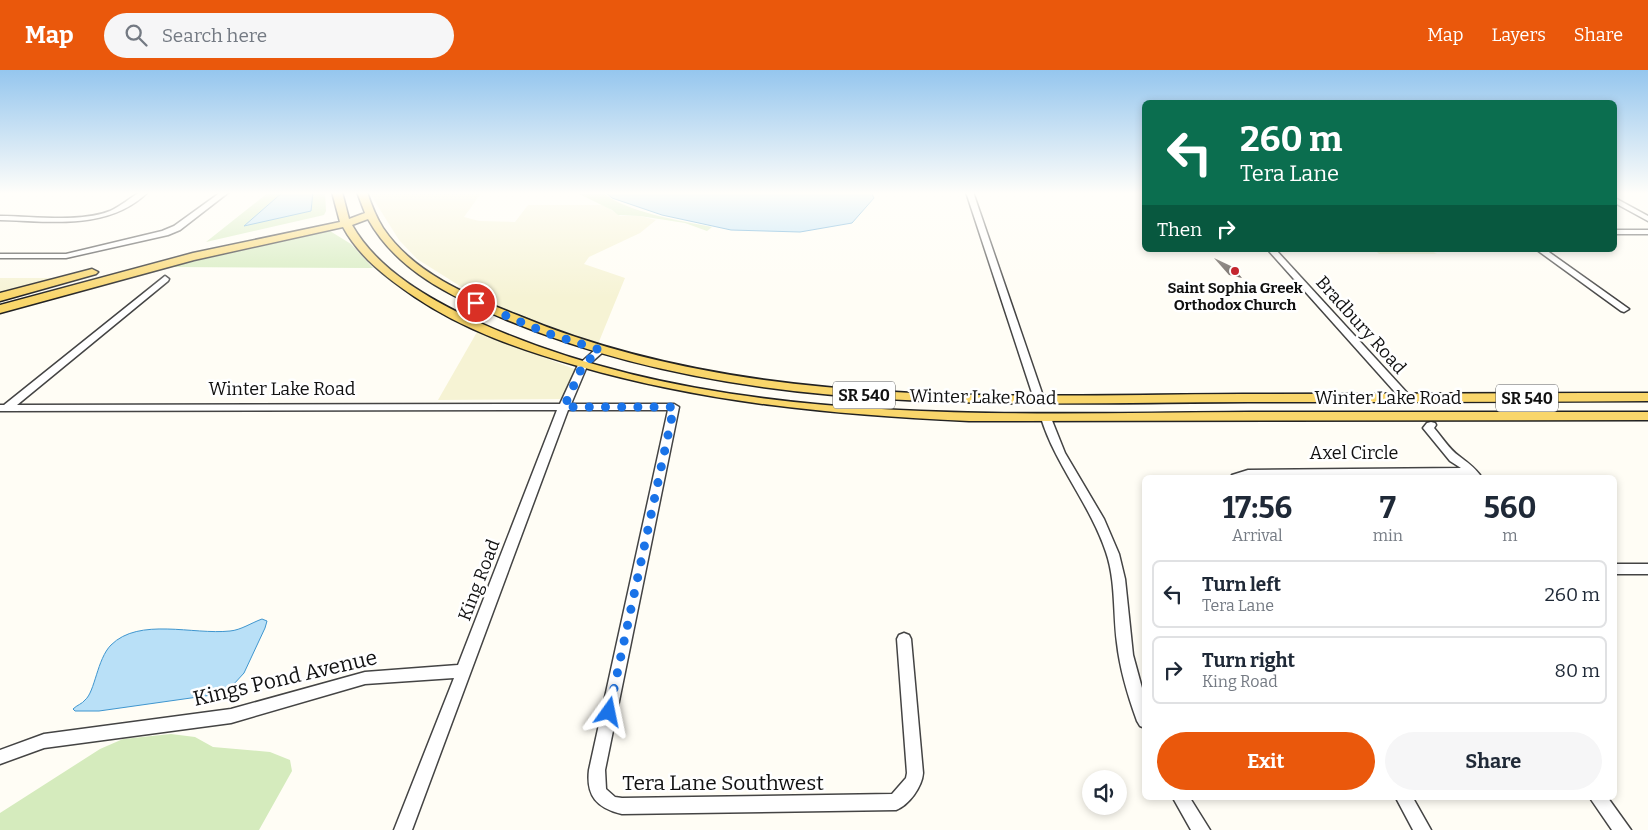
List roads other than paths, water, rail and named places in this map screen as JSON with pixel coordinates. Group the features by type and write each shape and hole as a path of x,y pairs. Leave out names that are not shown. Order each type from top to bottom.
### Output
{"main road":[{"path":"0,298 183,249 303,227"},
{"path":"0,309 190,258 315,227"},
{"name":"Winter Lake Road","path":"349,227 362,249 399,282 433,304 499,335 583,365 653,383 718,395 869,413 1046,418 1286,417 1427,421 1648,416"},
{"name":"Winter Lake Road","path":"377,227 392,247 416,267 476,303 528,325 600,350 701,374 810,389 909,398 1648,397"},
{"path":"1286,417 1308,411 1397,410 1410,405 1406,398"},
{"path":"1427,421 1420,412 1426,408 1570,406 1578,405 1582,402 1580,398"},
{"path":"1086,418 1173,414 1183,407 1182,399"}],"street":[{"path":"0,256 66,256 165,233 177,227"},
{"path":"981,227 1039,399"},
{"path":"1617,232 1648,232"},
{"name":"Bradbury Road","path":"1274,252 1406,398"},
{"path":"1544,252 1624,309"},
{"path":"3,408 165,278"},
{"name":"King Road","path":"403,830 564,407 583,365 600,350"},
{"name":"Winter Lake Road","path":"3,408 674,407"},
{"name":"Tera Lane Southwest","path":"674,407 597,770 596,780 602,798 611,804 622,806 896,802 914,781 915,773 904,639"},
{"path":"1046,418 1051,438 1097,517 1113,554 1121,588 1126,654 1132,682 1142,712"},
{"path":"1427,421 1428,428 1454,458 1462,462 1474,475"},
{"name":"Axel Circle","path":"1245,475 1474,475"},
{"path":"1617,569 1648,569"},
{"name":"Kings Pond Avenue","path":"0,758 56,739 231,716 365,678 464,671"},
{"path":"1182,800 1201,830"},
{"path":"1405,800 1422,830"},
{"path":"1600,800 1622,830"}],"water":[{"path":"719,227 826,227 800,232 731,230"},
{"path":"262,619 267,621 265,628 244,673 233,685 212,695 99,711 75,711 73,709 88,696 106,651 123,637 151,629 230,631"}],"place":[{"name":"Saint Sophia Greek Orthodox Church","path":"1235,271"}]}
